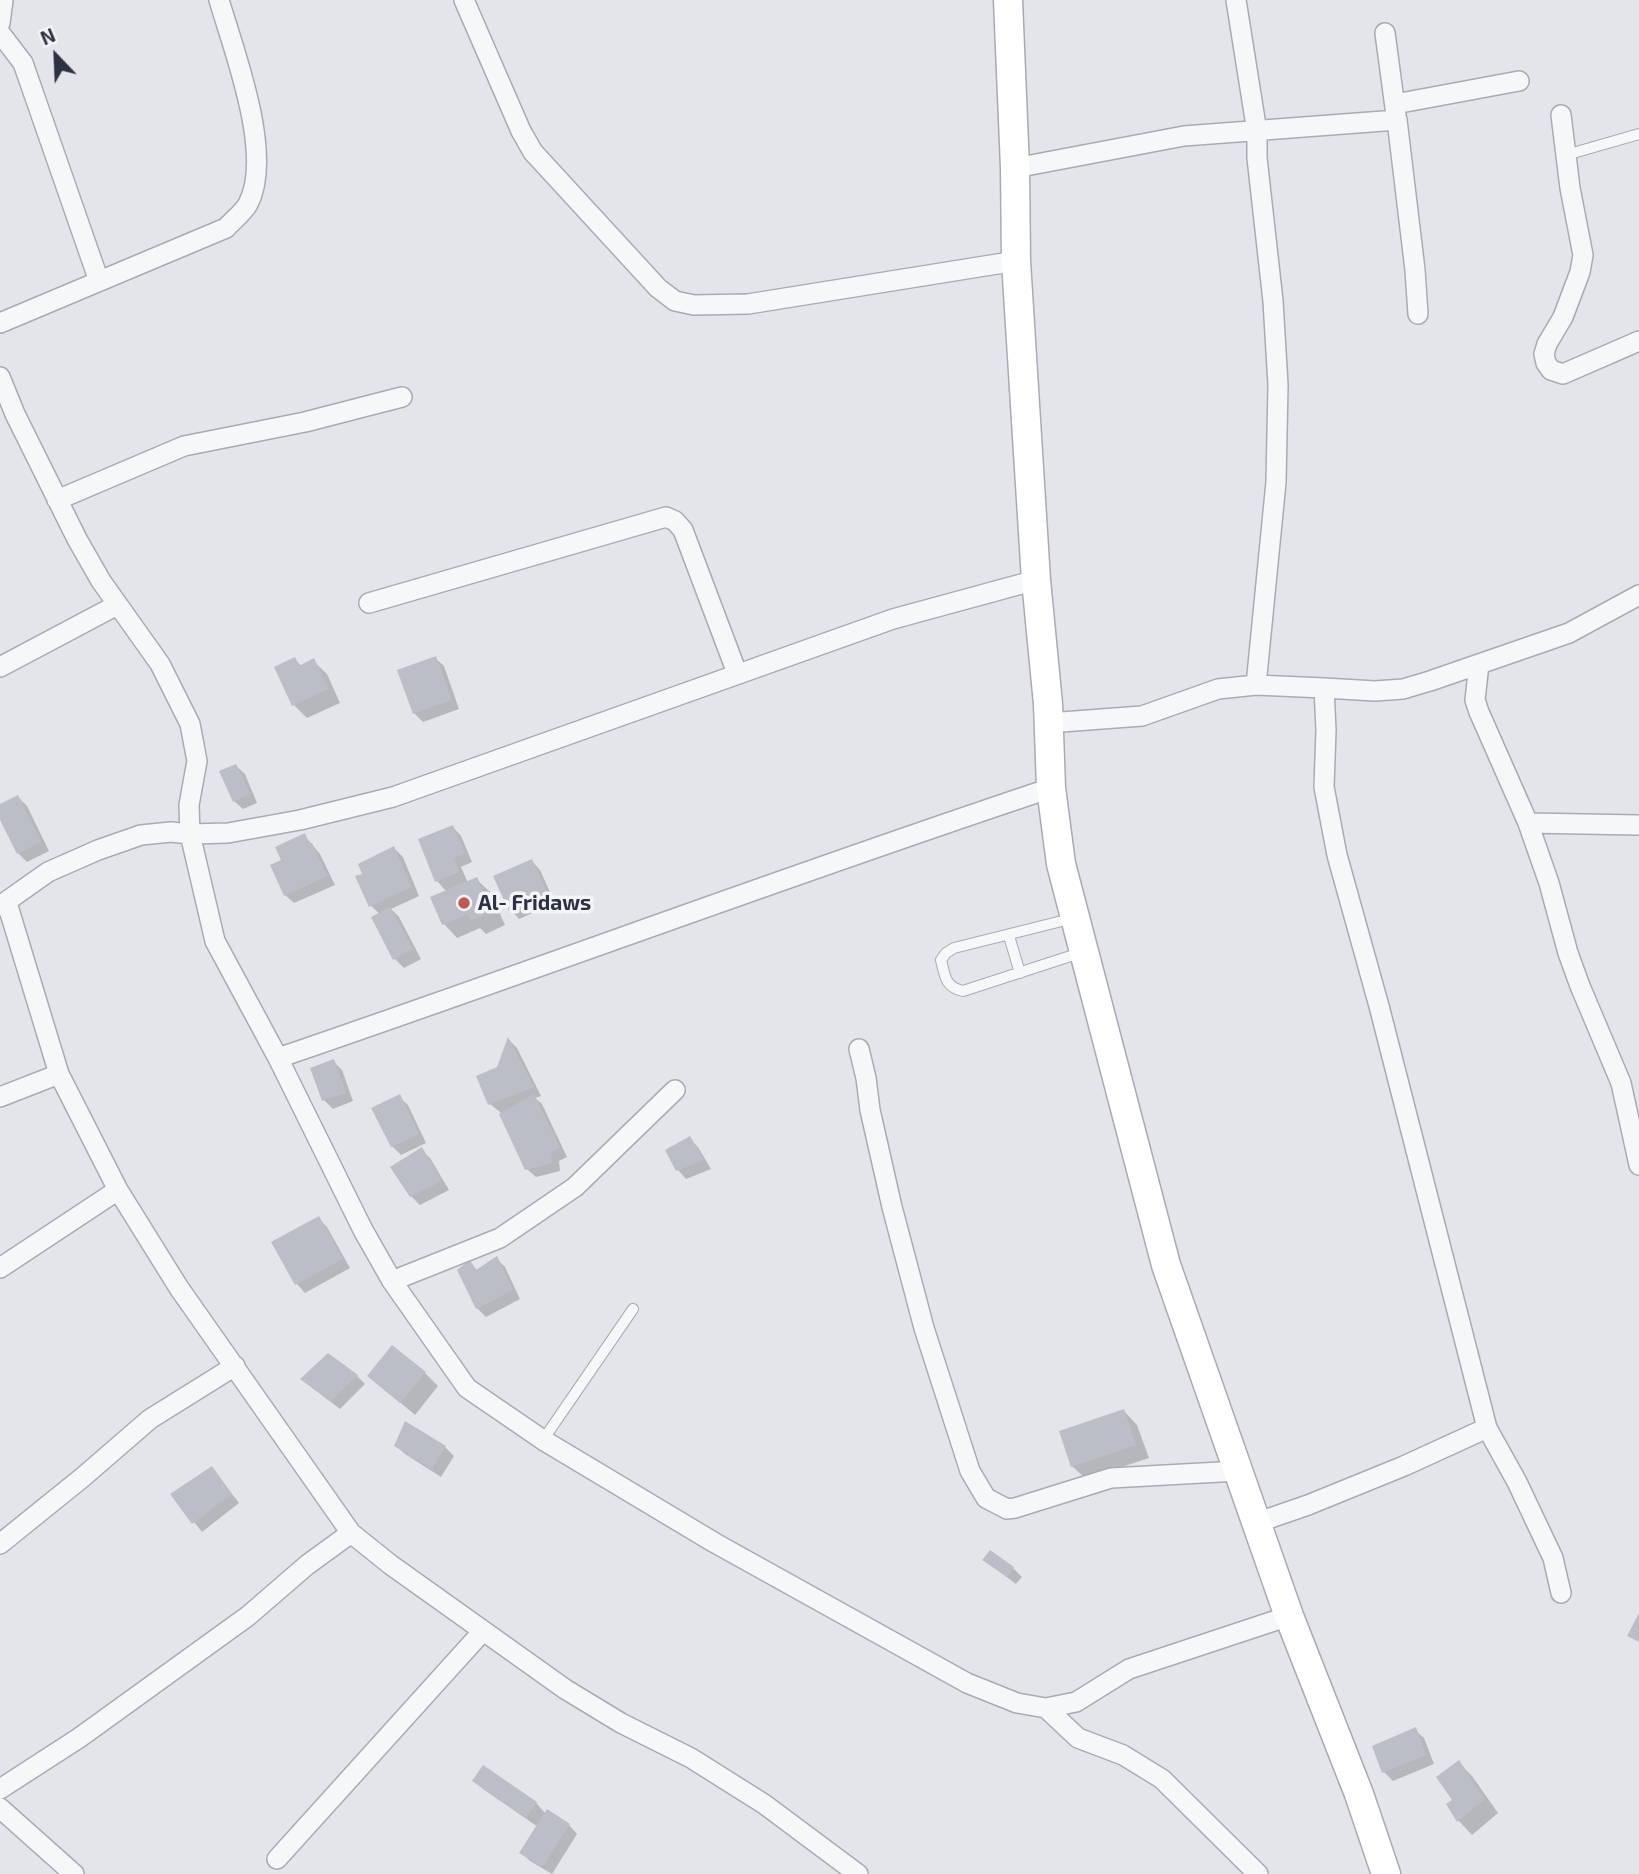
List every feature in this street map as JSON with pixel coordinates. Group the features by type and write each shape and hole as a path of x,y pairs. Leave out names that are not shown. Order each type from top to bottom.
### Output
{"street":[{"path":"0,23 3,0"},
{"path":"0,323 226,228 247,205 254,180 257,144 219,0"},
{"path":"464,0 533,152 658,288 675,301 694,305 748,304 1016,261"},
{"path":"1008,0 1016,261 1051,788 1061,864 1166,1265 1289,1616 1359,1794 1385,1874"},
{"path":"1236,0 1256,132 1273,301 1278,386 1276,482 1256,685"},
{"path":"0,33 23,63 99,281"},
{"path":"1385,33 1415,270 1418,314"},
{"path":"1015,168 1184,136 1256,132 1396,112 1519,81"},
{"path":"1561,115 1570,188 1583,255 1580,272 1563,317 1547,344 1544,354 1546,363 1550,370 1563,374 1639,341"},
{"path":"0,377 7,418 58,500 77,539 117,605 160,664 190,724 197,761 189,805 190,834 215,941 278,1058 363,1230 392,1280 467,1388 542,1440 715,1543 967,1683 1017,1703 1046,1707 1076,1702 1129,1669 1289,1616"},
{"path":"58,500 184,446 305,422 402,397"},
{"path":"369,603 666,517 675,521 683,530 737,673"},
{"path":"858,1874 764,1804 691,1758 621,1723 576,1696 483,1632 351,1533 179,1288 118,1189 58,1074 3,905 48,872 141,835 228,832 300,820 393,797 920,610 1036,579"},
{"path":"1048,723 1142,716 1218,689 1256,685 1375,691 1403,689 1577,629 1639,595"},
{"path":"0,667 117,605"},
{"path":"1479,664 1475,700 1528,823 1549,883 1568,953 1622,1083 1639,1165"},
{"path":"1324,688 1324,787 1337,855 1487,1428 1517,1482 1553,1558 1561,1593"},
{"path":"278,1058 853,854 1051,788"},
{"path":"1528,823 1639,825"},
{"path":"859,1049 892,1207 924,1328 970,1471 986,1498 1007,1508 1015,1508 1111,1478 1238,1471"},
{"path":"0,1097 58,1074"},
{"path":"392,1280 500,1238 575,1187 675,1090"},
{"path":"0,1268 118,1189"},
{"path":"0,1544 150,1419 234,1366"},
{"path":"1256,1523 1308,1505 1487,1428"},
{"path":"0,1790 79,1738 237,1624 307,1565 351,1533"},
{"path":"277,1859 483,1632"},
{"path":"1046,1707 1078,1738 1123,1755 1162,1779 1258,1874"},
{"path":"0,1808 74,1874"}],"lane":[{"path":"1566,155 1639,134"},
{"path":"1074,918 954,948 946,953 941,961 947,983 953,989 963,990 1083,952"},
{"path":"1009,936 1020,972"},
{"path":"542,1440 633,1308"}],"building":[{"path":"436,656 452,700 413,714 397,670"},
{"path":"295,657 299,666 314,658 328,689 292,706 274,667"},
{"path":"236,764 250,794 233,802 219,771"},
{"path":"18,795 41,842 17,854 0,820 0,804"},
{"path":"453,825 465,854 454,858 459,872 435,882 418,839"},
{"path":"305,833 327,876 284,896 270,865 281,860 275,847"},
{"path":"394,846 411,887 369,907 355,876 362,874 358,864"},
{"path":"532,859 548,894 509,911 493,876"},
{"path":"477,877 492,912 471,921 468,914 442,925 430,897"},
{"path":"390,907 413,949 393,960 371,917"},
{"path":"508,1037 534,1087 488,1105 476,1076 497,1067"},
{"path":"334,1059 346,1093 322,1101 310,1068"},
{"path":"400,1094 419,1134 391,1147 371,1108"},
{"path":"534,1094 560,1148 551,1152 552,1163 525,1170 499,1114"},
{"path":"690,1136 704,1160 676,1171 665,1150"},
{"path":"422,1147 442,1181 410,1197 390,1167"},
{"path":"319,1216 343,1259 295,1285 271,1242"},
{"path":"497,1256 513,1290 476,1309 457,1270 470,1260 476,1270"},
{"path":"392,1345 426,1372 400,1403 367,1376"},
{"path":"328,1353 358,1375 332,1400 334,1404 300,1379"},
{"path":"1124,1409 1136,1445 1071,1467 1059,1431"},
{"path":"405,1421 446,1446 432,1469 394,1446"},
{"path":"212,1466 232,1494 192,1524 170,1494"},
{"path":"990,1550 1014,1567 1007,1577 982,1560"},
{"path":"1639,1613 1639,1642 1627,1636"},
{"path":"1416,1727 1426,1755 1382,1773 1372,1746"},
{"path":"1459,1760 1485,1799 1457,1822 1446,1804 1452,1800 1436,1777"},
{"path":"483,1765 537,1802 526,1818 472,1781"},
{"path":"547,1809 570,1824 542,1867 519,1853"}],"place":[{"name":"Al- Fridaws","path":"464,903"}]}
